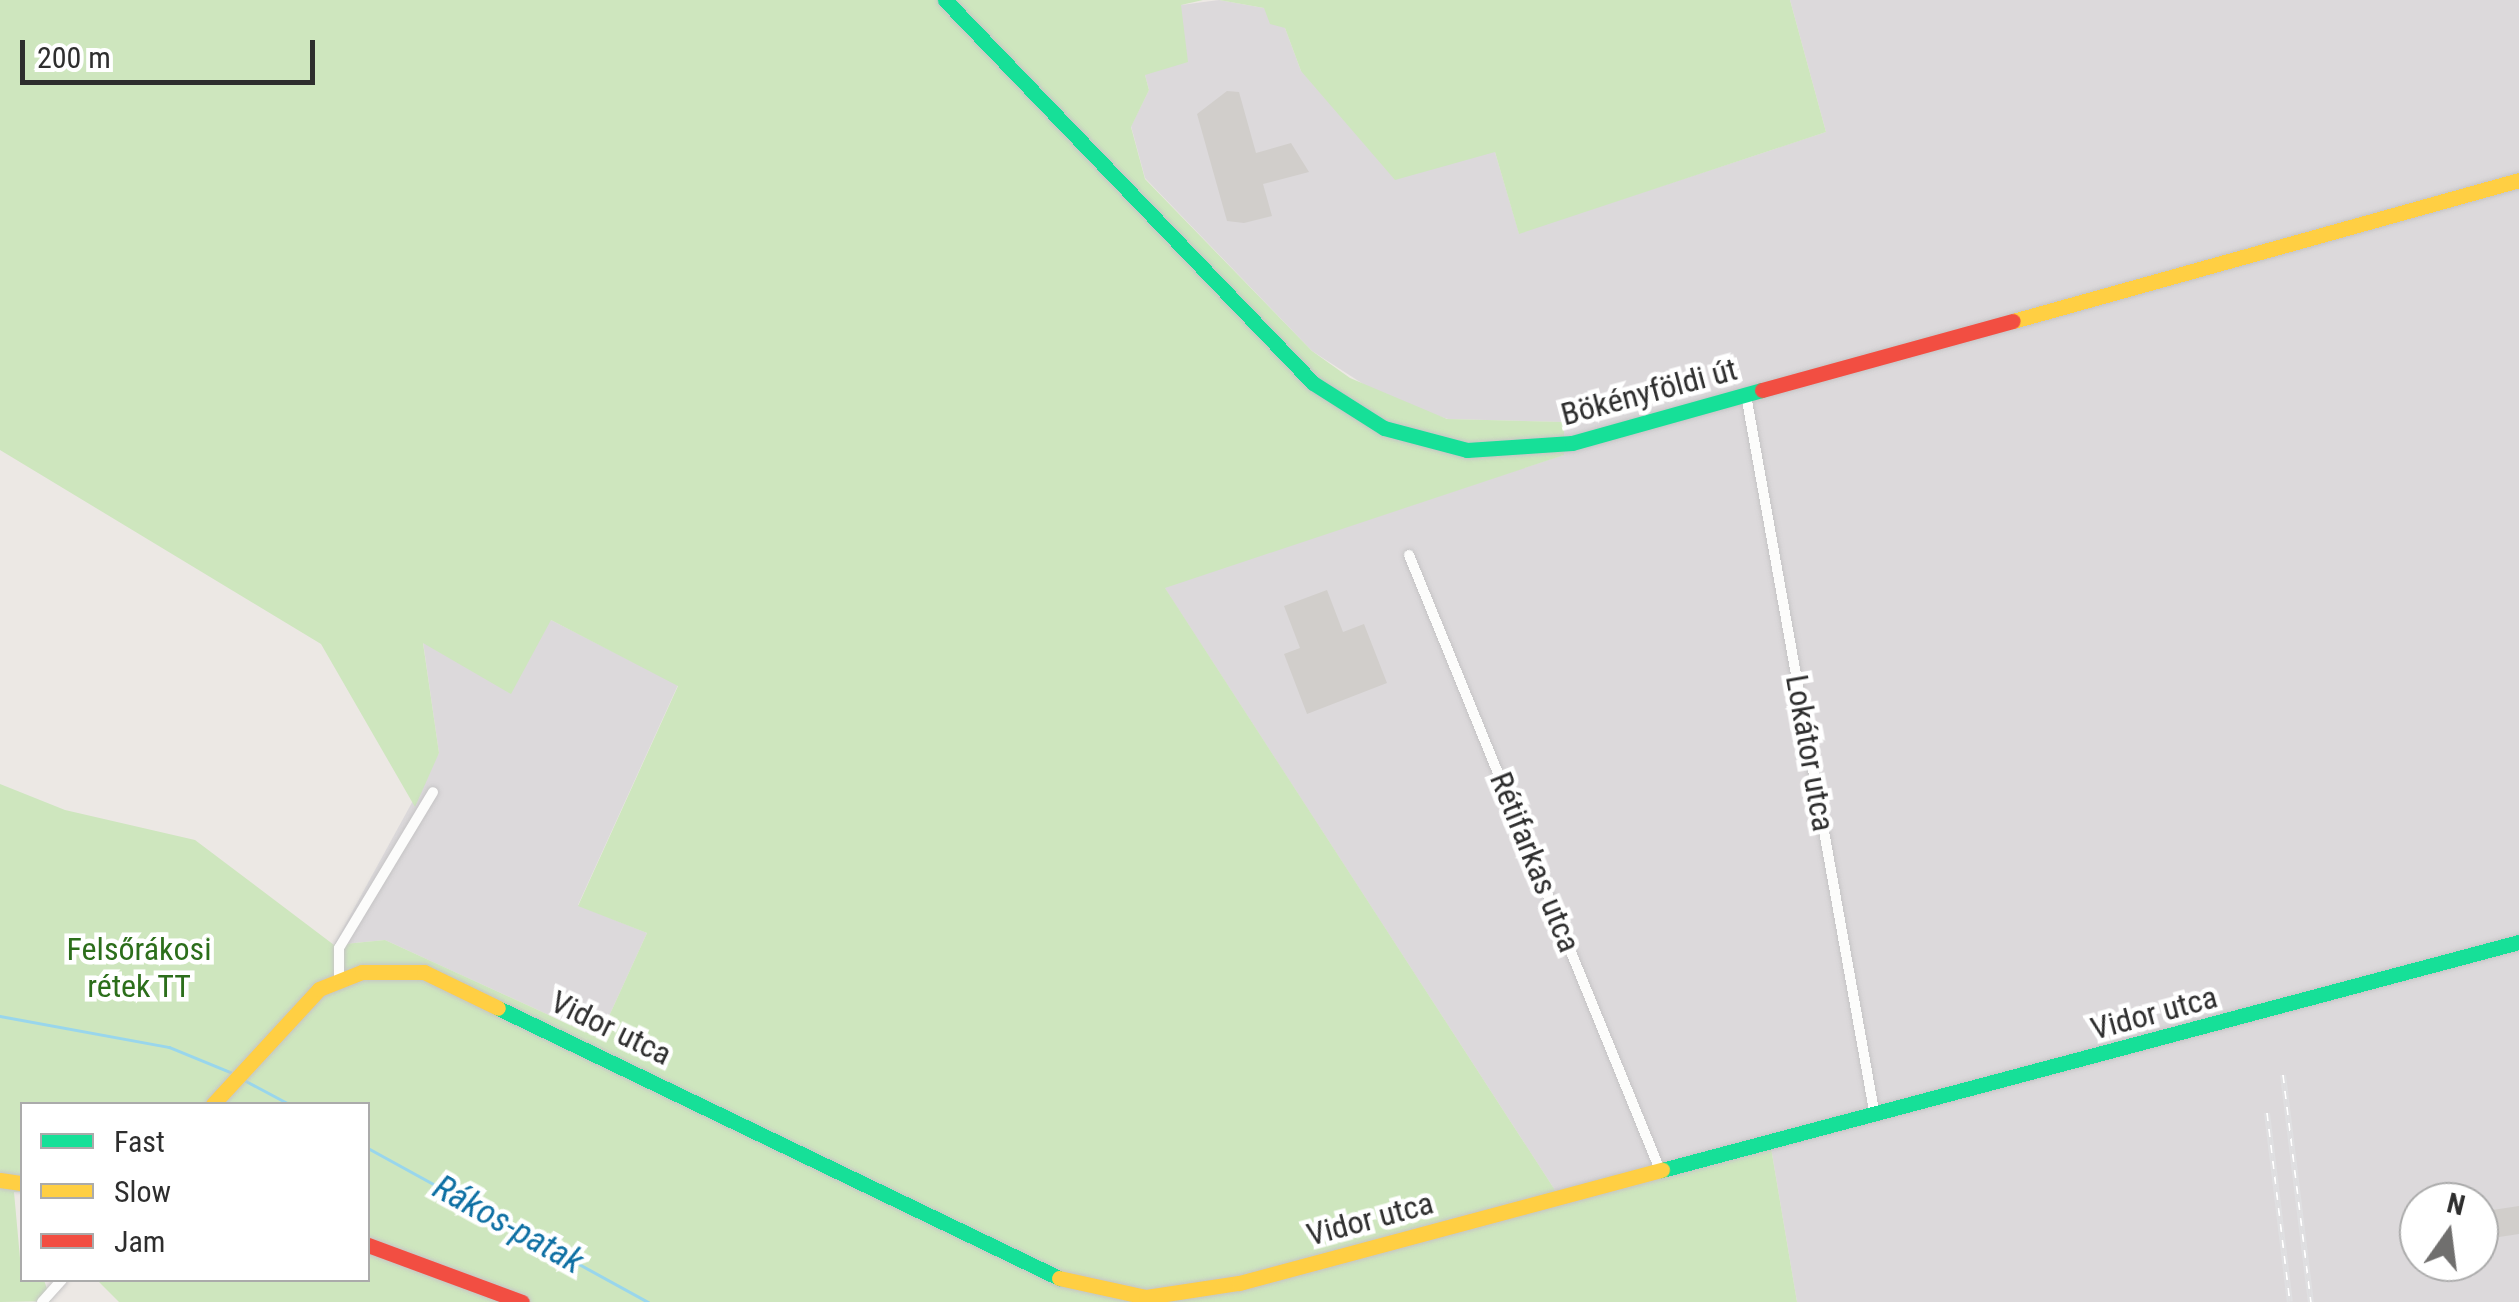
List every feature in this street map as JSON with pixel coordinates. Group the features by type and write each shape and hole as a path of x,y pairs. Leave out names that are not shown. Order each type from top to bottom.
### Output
{"street":[{"name":"Bökényföldi út","path":"945,0 1289,363 1384,428 1446,447 1546,448 2519,180"},
{"name":"Lokátor utca","path":"1746,396 1874,1111"},
{"name":"Rétifarkas utca","path":"1409,555 1660,1170"},
{"path":"339,980 339,948 433,792"},
{"name":"Vidor utca","path":"215,1102 289,1016 339,980 398,968 450,981 1079,1288 1119,1295 1239,1283 2519,942"},
{"path":"370,1246 522,1302"},
{"path":"42,1302 60,1282"}],"shaded area":[{"path":"1219,0 1264,8 1285,28 1301,71 1495,152 1519,233 1826,132 1790,0 2519,0 2519,1302 1797,1302 1771,1148 1562,1201 1164,587 1563,455 1563,422 1448,419 1388,400 1312,351 1145,178 1131,126 1149,90 1145,75 1181,5"},
{"path":"551,620 678,685 578,905 647,933 599,1038 385,940 334,945 439,753 423,642"}],"green space":[{"name":"Felsőrákosi rétek TT","path":"0,0 1203,0 1181,5 1188,62 1145,75 1149,90 1131,127 1145,179 1312,351 1350,378 1447,419 1564,422 1564,455 1165,588 1562,1201 1771,1148 1797,1302 119,1302 99,1282 370,1282 370,1102 20,1102 20,1192 14,1192 20,1282 45,1282 51,1301 0,1302 0,784 65,810 195,840 334,945 385,940 599,1038 647,933 578,906 678,686 551,620 511,694 423,643 439,753 415,807 321,644 0,450"},
{"path":"1219,0 1790,0 1826,132 1519,234 1495,152 1395,180 1301,71 1285,28 1270,24 1264,8"}],"building":[{"path":"1227,91 1239,92 1256,153 1291,143 1309,172 1263,184 1272,216 1244,223 1227,221 1197,114"},
{"path":"1327,590 1343,632 1364,624 1387,683 1307,714 1284,654 1300,648 1284,606"},
{"path":"2519,1206 2519,1234 2499,1237 2499,1209"}],"waterway":[{"path":"0,1016 169,1047 230,1072"},
{"name":"Rákos-patak","path":"246,1081 285,1102"},
{"name":"Rákos-patak","path":"370,1149 648,1302"}],"railway":[{"path":"2283,1075 2311,1302"},
{"path":"2267,1113 2290,1302"}],"traffic: fast":[{"path":"945,0 1313,383 1384,428 1467,450 1572,443 1762,390"},
{"path":"1662,1170 2519,942"},
{"path":"498,1008 1059,1278"}],"traffic: slow":[{"path":"2013,321 2519,180"},
{"path":"215,1102 319,989 362,972 424,972 498,1008"},
{"path":"1059,1278 1146,1297 1239,1283 1662,1170"},
{"path":"0,1180 20,1183"}],"traffic: jam":[{"path":"1762,390 2013,321"},
{"path":"370,1246 522,1302"}]}
